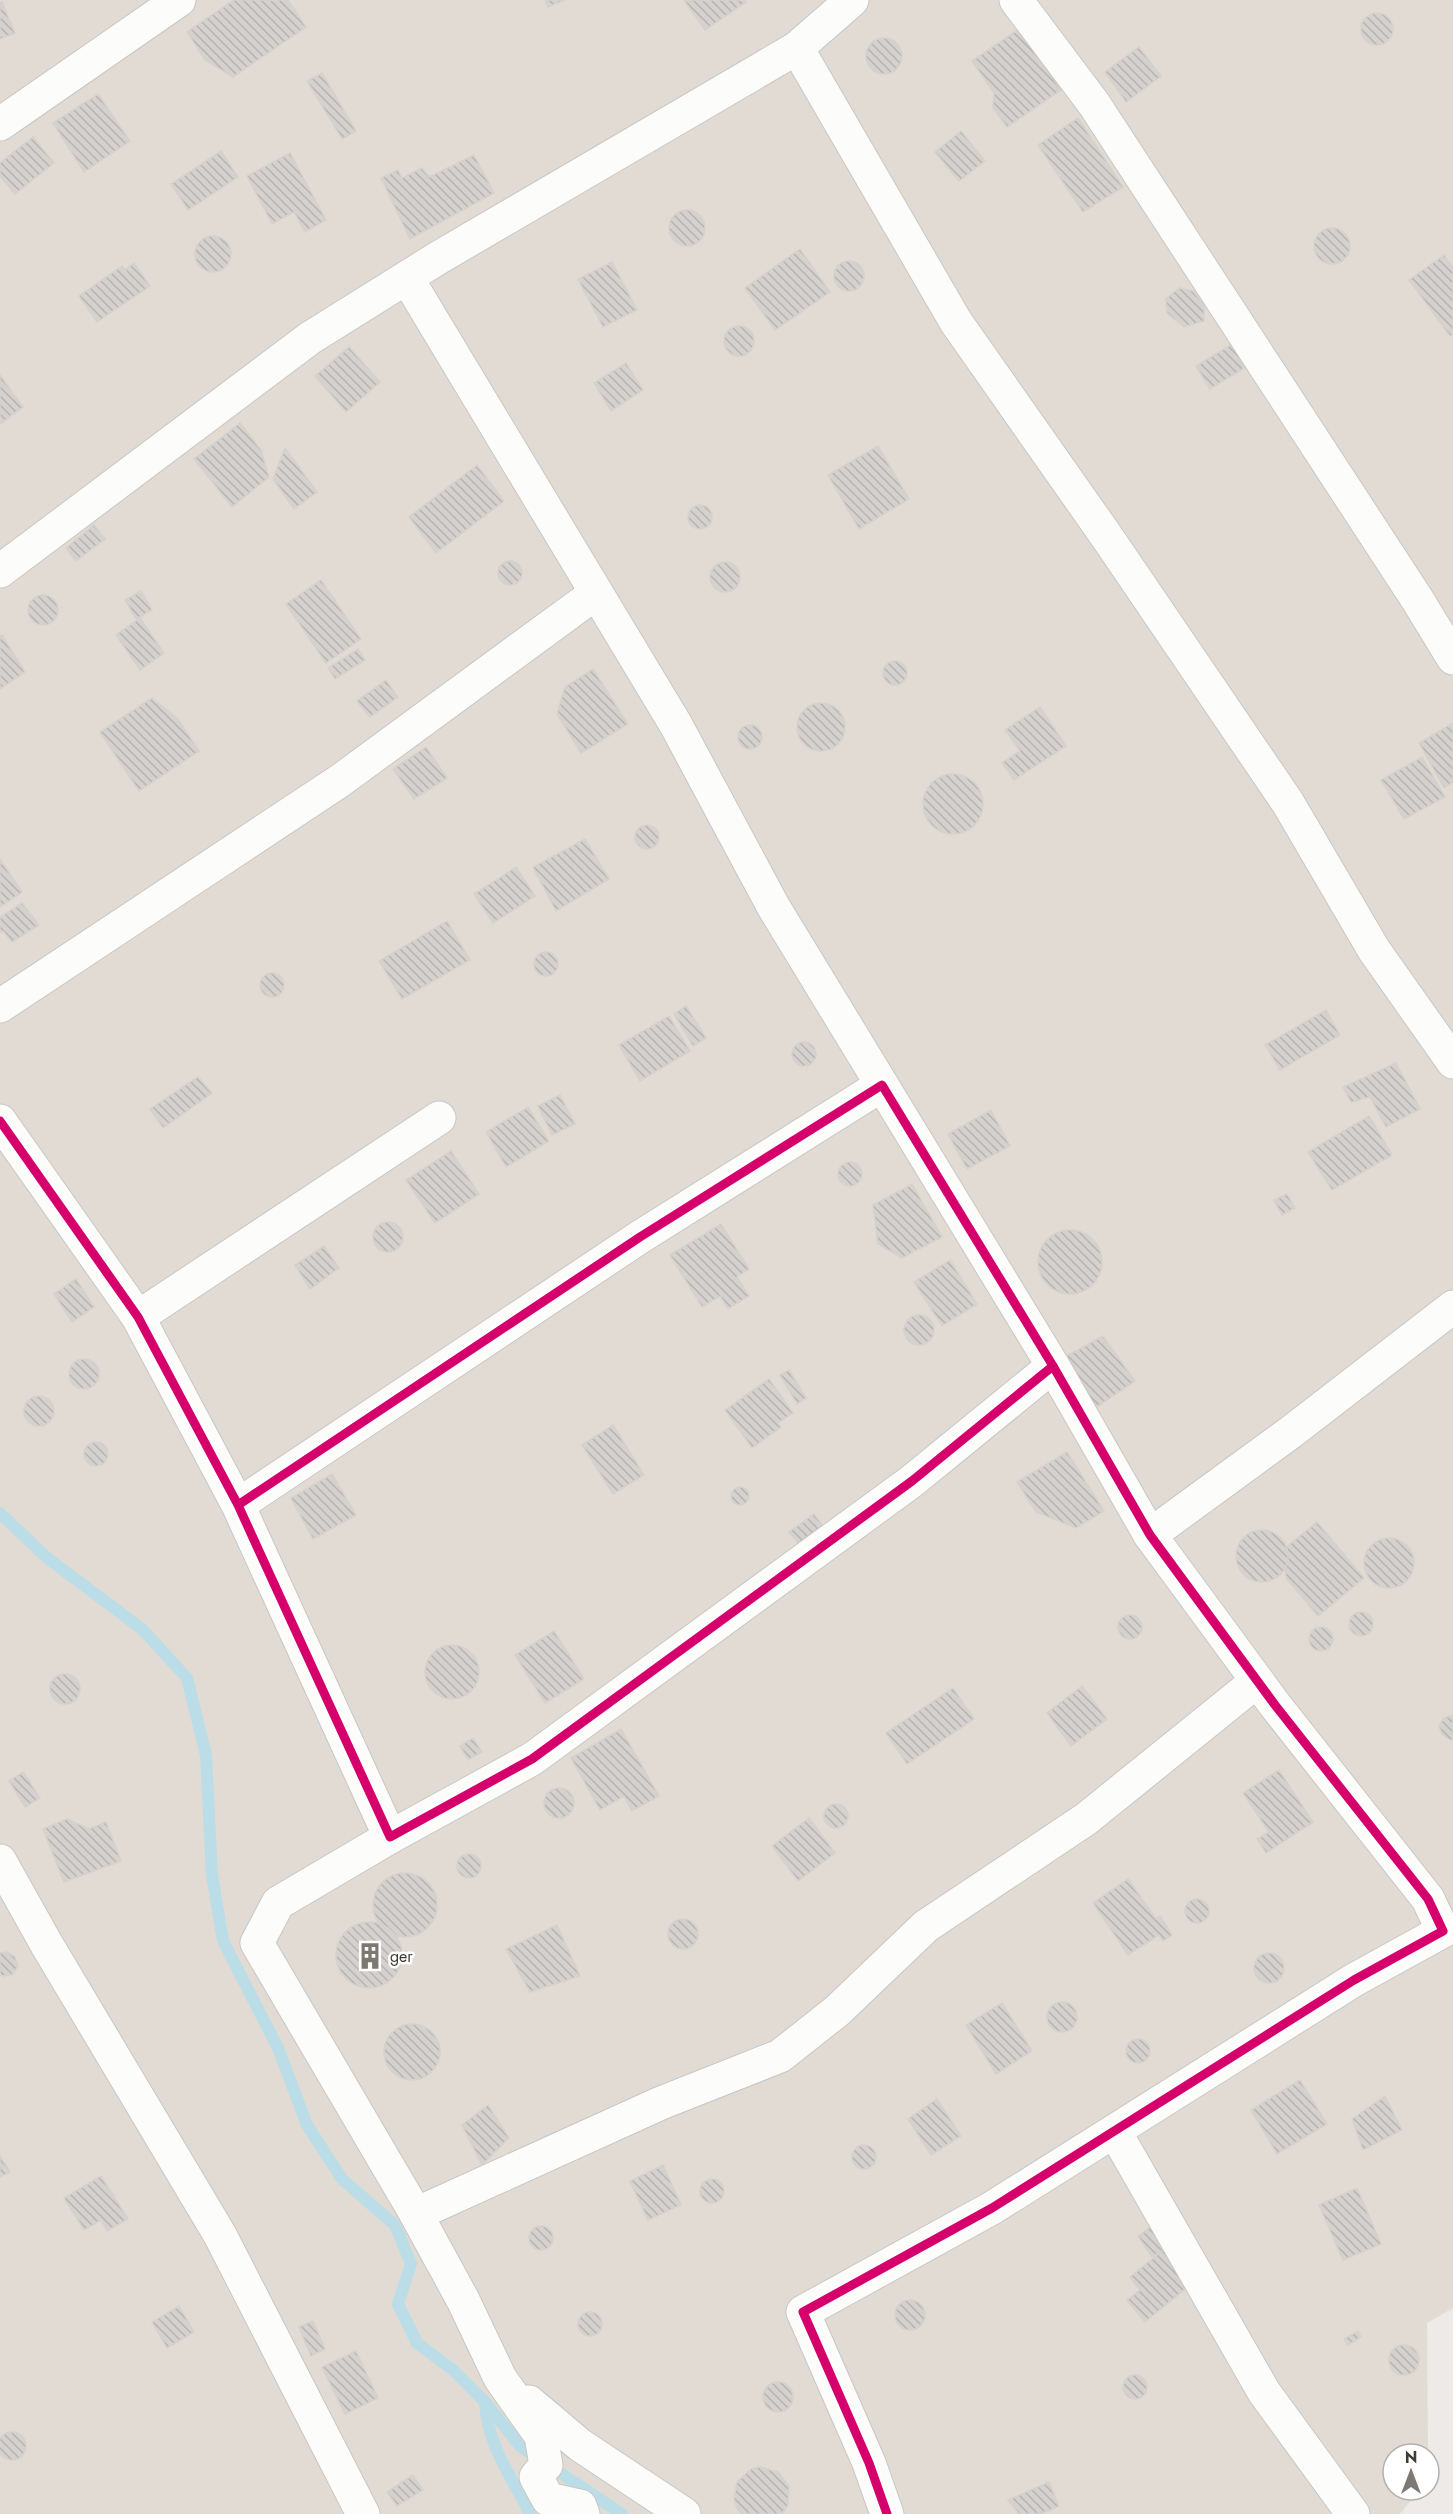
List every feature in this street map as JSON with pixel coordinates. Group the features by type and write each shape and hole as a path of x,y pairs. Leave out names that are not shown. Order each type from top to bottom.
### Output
{"street":[{"path":"0,124 179,0"},
{"path":"0,571 310,338 407,278 797,48 852,0"},
{"path":"1016,0 1094,104 1411,588 1453,658"},
{"path":"797,48 956,322 1107,537 1288,803 1374,950 1453,1062"},
{"path":"407,278 676,725 773,906 1053,1366 1150,1535 1257,1681 1428,1899 1443,1931 1354,1980 992,2208 803,2312 869,2463 887,2514"},
{"path":"0,1006 341,780 596,593"},
{"path":"238,1505 630,1244 882,1085"},
{"path":"138,1317 439,1118"},
{"path":"0,1121 138,1317 238,1505 390,1837"},
{"path":"1150,1535 1291,1432 1453,1307"},
{"path":"583,2514 580,2506 548,2499 536,2477 546,2464 541,2436 500,2378 464,2300 416,2214 257,1943 278,1903 390,1837 532,1760 912,1481 1053,1366"},
{"path":"416,2214 661,2103 780,2056 837,2011 926,1926 1086,1820 1257,1681"},
{"path":"0,1861 47,1945 220,2235 363,2514"},
{"path":"1115,2132 1264,2392 1353,2514"},
{"path":"500,2378 580,2445 684,2514"}],"shaded area":[{"path":"0,0 1453,0 1453,2308 1427,2323 1428,2442 1381,2442 1381,2502 1410,2502 1400,2514 0,2514"}],"building":[{"path":"234,0 288,0 306,27 233,77 205,60 187,32"},
{"path":"545,0 565,0 548,7"},
{"path":"684,0 745,0 746,2 705,30"},
{"path":"2,2 15,33 0,39 0,3"},
{"path":"1377,13 1388,18 1393,29 1388,40 1377,45 1366,40 1361,29 1366,18"},
{"path":"1019,29 1061,90 1007,127 993,108 994,93 972,61"},
{"path":"884,38 896,44 902,56 896,68 884,74 872,68 866,56 872,44"},
{"path":"1139,47 1161,76 1126,102 1105,72"},
{"path":"322,73 356,131 342,139 307,81"},
{"path":"98,94 130,141 84,172 53,123"},
{"path":"1078,118 1123,187 1083,212 1038,145"},
{"path":"961,131 985,161 959,181 935,152"},
{"path":"33,137 54,163 15,194 0,176 0,163"},
{"path":"221,151 238,177 188,210 171,184"},
{"path":"290,153 326,220 305,232 294,212 272,224 247,176"},
{"path":"474,155 494,193 410,239 381,178 398,170 402,178 422,168 429,177"},
{"path":"687,210 700,215 705,228 700,241 687,246 674,241 669,228 674,215"},
{"path":"1332,228 1345,233 1350,246 1345,259 1332,264 1319,259 1314,246 1319,233"},
{"path":"213,236 226,241 231,254 226,267 213,272 200,267 195,254 200,241"},
{"path":"800,249 830,292 775,330 745,288"},
{"path":"1444,255 1453,268 1453,334 1450,336 1409,280"},
{"path":"849,261 855,262 863,270 863,282 855,290 849,291 843,290 835,282 834,276 835,270 843,262"},
{"path":"612,262 637,310 603,327 578,279"},
{"path":"134,263 150,286 141,292 125,270"},
{"path":"122,266 141,292 97,322 79,296"},
{"path":"1179,288 1193,291 1204,305 1204,321 1184,327 1167,313 1166,299"},
{"path":"739,326 745,327 753,335 753,347 745,355 739,356 733,355 725,347 724,341 725,335 733,327"},
{"path":"1232,344 1246,367 1210,389 1196,366"},
{"path":"349,347 380,382 346,412 315,376"},
{"path":"626,363 643,390 611,411 594,383"},
{"path":"0,375 23,407 0,424"},
{"path":"240,423 261,450 269,477 232,507 194,459"},
{"path":"878,446 909,499 859,529 828,475"},
{"path":"285,448 317,492 294,509 273,479"},
{"path":"477,465 504,501 436,553 409,517"},
{"path":"700,505 709,508 712,517 709,526 700,529 691,526 688,517 691,508"},
{"path":"94,525 105,539 76,561 66,548"},
{"path":"510,561 519,564 522,573 519,582 510,585 501,582 498,573 501,564"},
{"path":"725,562 731,563 739,571 739,583 731,591 725,592 719,591 711,583 710,577 711,571 719,563"},
{"path":"321,580 361,639 326,663 286,604"},
{"path":"141,591 152,610 136,619 125,600"},
{"path":"43,595 49,596 57,604 57,616 49,624 43,625 37,624 29,616 28,610 29,604 37,596"},
{"path":"140,618 164,653 140,670 116,635"},
{"path":"2,635 25,672 0,689 0,636"},
{"path":"358,649 365,660 335,679 328,668"},
{"path":"895,661 900,662 906,668 906,678 900,684 895,685 890,684 884,678 883,673 884,668 890,662"},
{"path":"593,669 628,724 581,753 557,714 565,687"},
{"path":"386,680 398,697 370,717 357,701"},
{"path":"152,698 178,719 199,751 139,791 100,732"},
{"path":"821,703 838,710 845,727 838,744 821,751 804,744 797,727 804,710"},
{"path":"1040,707 1066,746 1014,780 1002,763 1020,751 1005,730"},
{"path":"1453,723 1453,782 1444,788 1419,743"},
{"path":"750,725 755,726 761,732 761,742 755,748 750,749 745,748 739,742 738,737 739,732 745,726"},
{"path":"426,747 447,778 414,799 393,769"},
{"path":"1422,757 1445,797 1404,819 1381,780"},
{"path":"953,774 970,779 978,787 983,804 978,821 970,829 953,834 936,829 928,821 923,804 928,787 936,779"},
{"path":"647,825 652,826 658,832 658,842 652,848 647,849 642,848 636,842 635,837 636,832 642,826"},
{"path":"585,839 609,879 556,911 533,867"},
{"path":"0,859 22,892 0,907"},
{"path":"516,867 535,896 493,923 474,894"},
{"path":"22,903 39,925 12,942 3,931 0,933 0,917"},
{"path":"447,921 470,960 402,999 379,961"},
{"path":"546,952 551,953 557,959 557,969 551,975 546,976 541,975 535,969 534,964 535,959 541,953"},
{"path":"272,973 277,974 283,980 283,990 277,996 272,997 267,996 261,990 260,985 261,980 267,974"},
{"path":"686,1006 706,1038 693,1046 674,1014"},
{"path":"1326,1010 1340,1035 1280,1070 1265,1045"},
{"path":"669,1016 690,1051 640,1081 619,1045"},
{"path":"804,1042 813,1045 816,1054 813,1063 804,1066 795,1063 792,1054 795,1045"},
{"path":"1396,1063 1420,1109 1386,1127 1370,1097 1351,1102 1343,1087"},
{"path":"198,1077 212,1093 163,1128 150,1109"},
{"path":"560,1095 575,1124 552,1135 538,1106"},
{"path":"528,1107 549,1141 506,1167 486,1132"},
{"path":"991,1110 1010,1146 967,1169 948,1134"},
{"path":"1369,1116 1392,1155 1332,1190 1308,1152"},
{"path":"451,1151 479,1194 435,1223 406,1180"},
{"path":"850,1162 859,1165 862,1174 859,1183 850,1186 841,1183 838,1174 841,1165"},
{"path":"912,1184 942,1237 902,1258 878,1244 873,1205"},
{"path":"1287,1194 1295,1208 1282,1215 1274,1200"},
{"path":"388,1222 394,1223 402,1231 402,1243 394,1251 388,1252 382,1251 374,1243 373,1237 374,1231 382,1223"},
{"path":"721,1224 749,1269 737,1277 749,1296 728,1309 720,1296 702,1307 670,1255"},
{"path":"1064,1230 1076,1230 1093,1239 1100,1250 1102,1262 1100,1274 1093,1285 1076,1294 1064,1294 1052,1289 1043,1280 1038,1268 1038,1256 1043,1244 1052,1235"},
{"path":"324,1246 339,1268 310,1289 295,1265"},
{"path":"950,1260 977,1304 942,1326 914,1282"},
{"path":"76,1279 94,1307 72,1322 54,1294"},
{"path":"919,1315 925,1316 933,1324 933,1336 925,1344 919,1345 913,1344 905,1336 904,1330 905,1324 913,1316"},
{"path":"1103,1336 1135,1381 1089,1412 1061,1359"},
{"path":"84,1359 90,1360 98,1368 98,1380 90,1388 84,1389 78,1388 70,1380 69,1374 70,1368 78,1360"},
{"path":"789,1370 806,1398 797,1404 780,1375"},
{"path":"769,1379 793,1413 778,1423 781,1427 752,1448 725,1410"},
{"path":"39,1396 45,1397 53,1405 53,1417 45,1425 39,1426 33,1425 25,1417 24,1411 25,1405 33,1397"},
{"path":"613,1425 644,1475 613,1494 582,1445"},
{"path":"96,1442 101,1443 107,1449 107,1459 101,1465 96,1466 91,1465 85,1459 84,1454 85,1449 91,1443"},
{"path":"1067,1452 1104,1511 1076,1528 1036,1512 1017,1482"},
{"path":"332,1474 356,1515 313,1539 291,1498"},
{"path":"736,1487 744,1487 749,1492 747,1503 736,1505 731,1500 731,1492"},
{"path":"814,1514 823,1526 799,1544 789,1532"},
{"path":"1317,1522 1364,1578 1318,1616 1286,1578 1284,1549"},
{"path":"1262,1530 1272,1532 1280,1538 1286,1546 1288,1556 1286,1566 1280,1574 1272,1580 1262,1582 1252,1580 1244,1574 1238,1566 1236,1556 1238,1546 1244,1538 1252,1532"},
{"path":"1384,1538 1394,1538 1407,1545 1414,1558 1414,1568 1407,1581 1394,1588 1384,1588 1375,1584 1368,1577 1364,1568 1364,1558 1368,1549 1375,1542"},
{"path":"1361,1612 1370,1615 1373,1624 1370,1633 1361,1636 1352,1633 1349,1624 1352,1615"},
{"path":"1130,1615 1139,1618 1142,1627 1139,1636 1130,1639 1121,1636 1118,1627 1121,1618"},
{"path":"1321,1627 1326,1628 1332,1634 1332,1644 1326,1650 1321,1651 1316,1650 1310,1644 1309,1639 1310,1634 1316,1628"},
{"path":"554,1631 584,1679 545,1703 515,1655"},
{"path":"452,1645 462,1647 471,1653 477,1662 479,1672 477,1682 471,1691 462,1697 452,1699 442,1697 433,1691 427,1682 425,1672 427,1662 433,1653 442,1647"},
{"path":"65,1674 71,1675 79,1683 79,1695 71,1703 65,1704 59,1703 51,1695 50,1689 51,1683 59,1675"},
{"path":"1082,1686 1107,1719 1071,1746 1047,1713"},
{"path":"953,1688 974,1719 907,1764 886,1733"},
{"path":"1453,1715 1453,1739 1450,1740 1442,1734 1439,1726 1444,1718"},
{"path":"621,1729 659,1796 632,1811 624,1796 600,1810 571,1758"},
{"path":"473,1738 482,1752 468,1760 460,1746"},
{"path":"1279,1770 1313,1822 1266,1853 1257,1839 1269,1832 1243,1793"},
{"path":"23,1772 40,1798 25,1807 9,1781"},
{"path":"559,1788 565,1789 573,1797 573,1809 565,1817 559,1818 553,1817 545,1809 544,1803 545,1797 553,1789"},
{"path":"836,1804 841,1805 847,1811 847,1821 841,1827 836,1828 831,1827 825,1821 824,1816 825,1811 831,1805"},
{"path":"809,1818 835,1853 798,1881 772,1846"},
{"path":"67,1819 89,1829 106,1822 121,1861 64,1882 43,1829"},
{"path":"469,1854 478,1857 481,1866 478,1875 469,1878 460,1875 457,1866 460,1857"},
{"name":"ger","path":"405,1873 417,1875 428,1882 435,1893 437,1905 435,1917 428,1928 417,1935 405,1937 393,1935 382,1928 375,1917 373,1905 375,1893 382,1882 393,1875"},
{"path":"1128,1879 1156,1919 1160,1916 1172,1935 1163,1941 1159,1935 1128,1955 1093,1903"},
{"path":"1197,1899 1202,1900 1208,1906 1208,1916 1202,1922 1197,1923 1192,1922 1186,1916 1185,1911 1186,1906 1192,1900"},
{"path":"683,1919 689,1920 697,1928 697,1940 689,1948 683,1949 677,1948 669,1940 668,1934 669,1928 677,1920"},
{"name":"ger","path":"363,1922 375,1922 387,1927 397,1937 402,1955 400,1968 387,1983 375,1988 363,1988 351,1983 341,1973 336,1961 336,1949 341,1937 351,1927"},
{"path":"557,1925 580,1976 530,1992 506,1949"},
{"path":"7,1952 15,1957 18,1966 13,1974 3,1976 0,1975 0,1953"},
{"path":"1269,1953 1275,1954 1283,1962 1283,1974 1275,1982 1269,1983 1263,1982 1255,1974 1254,1968 1255,1962 1263,1954"},
{"path":"1062,2002 1068,2003 1076,2011 1076,2023 1068,2031 1062,2032 1056,2031 1048,2023 1047,2017 1048,2011 1056,2003"},
{"path":"1002,2003 1032,2051 996,2074 966,2025"},
{"path":"406,2024 418,2024 428,2028 436,2036 440,2052 436,2068 428,2076 418,2080 406,2080 396,2076 388,2068 384,2058 384,2046 388,2036 396,2028"},
{"path":"1138,2039 1147,2042 1150,2051 1147,2060 1138,2063 1129,2060 1126,2051 1129,2042"},
{"path":"1300,2080 1327,2124 1277,2154 1251,2110"},
{"path":"1385,2096 1402,2130 1363,2150 1352,2119"},
{"path":"937,2099 961,2136 931,2155 908,2119"},
{"path":"488,2105 509,2138 482,2165 462,2125"},
{"path":"864,2145 873,2148 876,2157 873,2166 864,2169 855,2166 852,2157 855,2148"},
{"path":"0,2156 10,2172 0,2177"},
{"path":"663,2165 681,2205 648,2220 630,2181"},
{"path":"101,2176 128,2219 107,2231 101,2220 84,2230 64,2198"},
{"path":"712,2179 717,2180 723,2186 723,2196 717,2202 712,2203 707,2202 701,2196 700,2191 701,2186 707,2180"},
{"path":"1357,2188 1381,2244 1343,2260 1319,2205"},
{"path":"541,2226 546,2227 552,2233 552,2243 546,2249 541,2250 536,2249 530,2243 529,2238 530,2233 536,2227"},
{"path":"1151,2227 1166,2248 1152,2257 1138,2236"},
{"path":"1163,2250 1190,2285 1145,2322 1127,2300 1140,2290 1130,2277"},
{"path":"910,2300 916,2301 924,2309 924,2321 916,2329 910,2330 904,2329 896,2321 895,2315 896,2309 904,2301"},
{"path":"179,2306 194,2332 167,2348 152,2322"},
{"path":"590,2312 595,2313 601,2319 601,2329 595,2335 590,2336 585,2335 579,2329 578,2324 579,2319 585,2313"},
{"path":"313,2321 325,2349 311,2356 299,2327"},
{"path":"1358,2331 1361,2337 1348,2345 1344,2339"},
{"path":"1404,2345 1410,2346 1418,2354 1418,2366 1410,2374 1404,2375 1398,2374 1390,2366 1389,2360 1390,2354 1398,2346"},
{"path":"356,2351 378,2398 345,2414 322,2367"},
{"path":"1135,2375 1140,2376 1146,2382 1146,2392 1140,2398 1135,2399 1130,2398 1124,2392 1123,2387 1124,2382 1130,2376"},
{"path":"778,2382 784,2383 792,2391 792,2403 784,2411 778,2412 772,2411 764,2403 763,2397 764,2391 772,2383"},
{"path":"12,2432 22,2436 26,2446 22,2456 12,2460 2,2456 -2,2446 2,2436"},
{"path":"760,2467 778,2472 789,2486 788,2505 782,2514 741,2514 737,2508 734,2499 737,2482 751,2469"},
{"path":"413,2475 423,2490 397,2506 387,2492"},
{"path":"1049,2482 1059,2506 1041,2514 1019,2514 1008,2500"}],"waterway":[{"path":"0,1513 46,1557 142,1629 187,1678 206,1755 212,1875 223,1941 278,2048 307,2125 342,2179 395,2225 411,2264 398,2304 417,2343 453,2370 485,2402 520,2446 622,2514"},
{"path":"485,2403 487,2419 496,2447 530,2514"}],"cycle path":[{"path":"0,1121 138,1317 238,1505 390,1837 532,1759 912,1481 1053,1366 882,1085 640,1237 238,1505"},
{"path":"887,2514 869,2463 803,2312 992,2208 1354,1980 1443,1931 1428,1899 1275,1705 1150,1535 1053,1366"}],"place":[{"name":"ger","path":"370,1956"}]}
